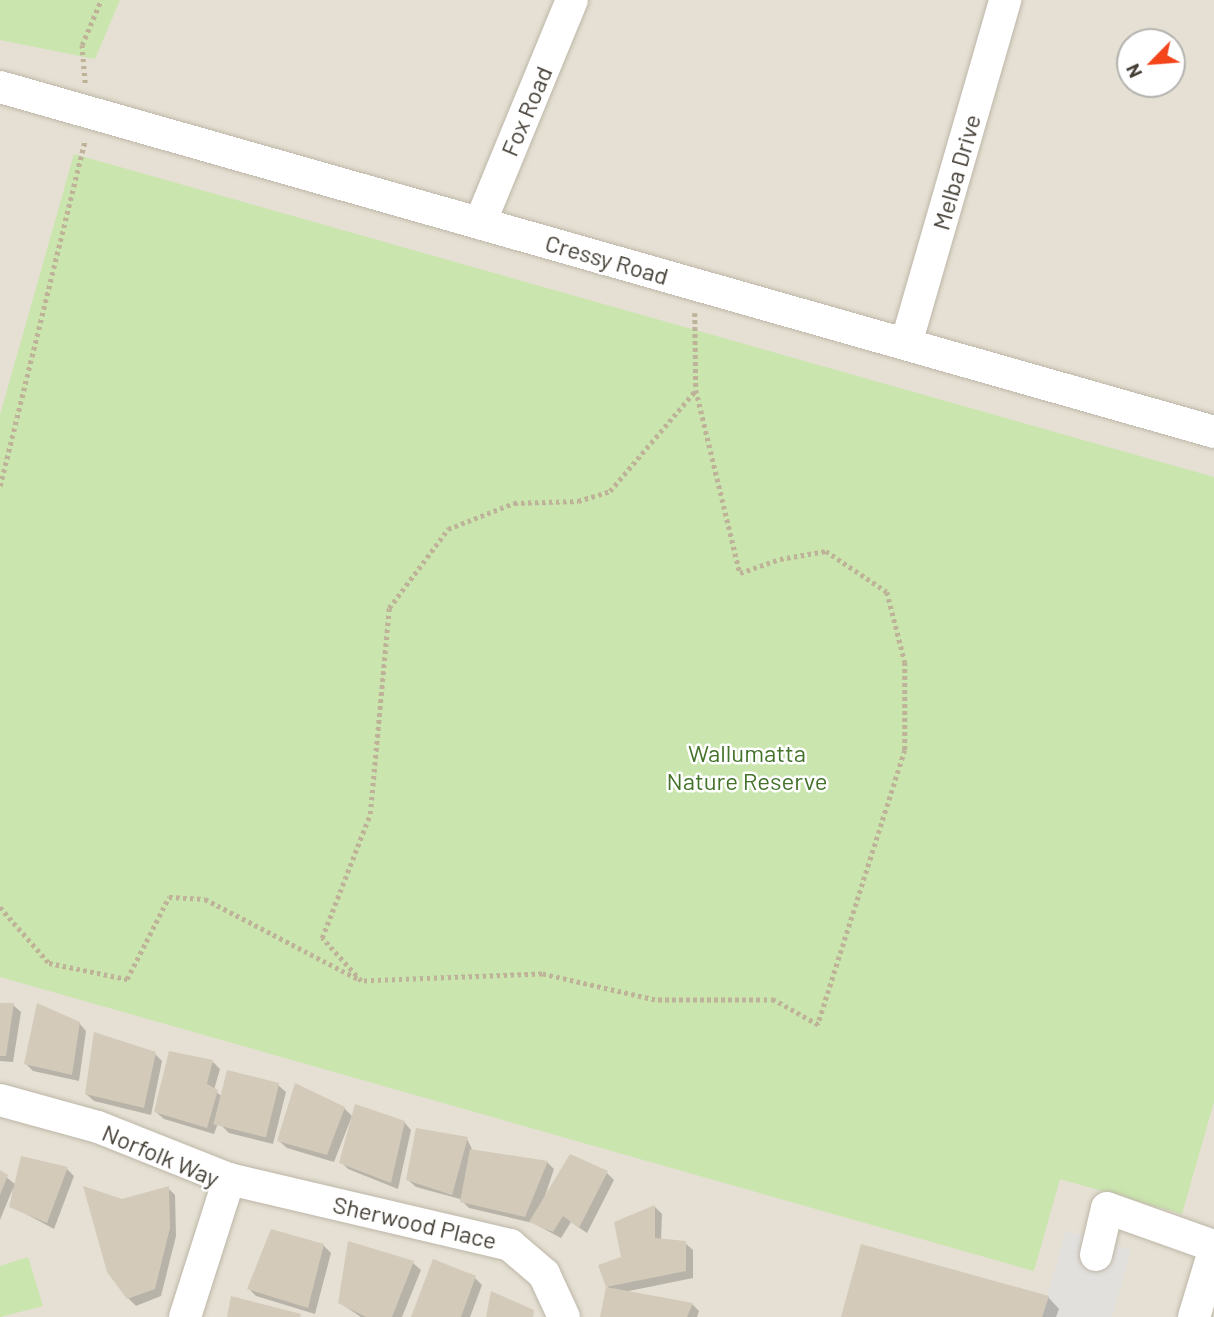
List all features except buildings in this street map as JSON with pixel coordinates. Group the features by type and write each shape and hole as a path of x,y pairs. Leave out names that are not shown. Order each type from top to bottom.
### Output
{"street":[{"name":"Fox Road","path":"480,223 572,0"},
{"name":"Melba Drive","path":"906,344 1005,0"},
{"name":"Cressy Road","path":"0,87 1214,432"},
{"name":"Norfolk Way","path":"0,1100 98,1127 229,1179 185,1317"},
{"name":"Sherwood Place","path":"229,1179 510,1245 544,1274 564,1317"},
{"path":"1096,1255 1107,1208 1214,1248 1195,1317"}],"path":[{"path":"0,486 83,156 88,111 82,45 101,0"},
{"path":"0,907 48,963 127,979 169,897 205,899 361,981 542,974 654,1000 774,1000 818,1025 905,750 905,662 887,592 826,551 780,559 740,573 696,390 695,284"},
{"path":"361,981 322,938 370,814 389,608 448,529 514,503 578,501 610,491 696,390"}],"shaded area":[{"name":"Wallumatta Nature Reserve","path":"0,0 1214,0 1214,1317 0,1317"},
{"path":"1066,1231 1131,1250 1112,1317 1041,1317"}],"green space":[{"path":"0,0 120,0 95,59 0,40"},
{"name":"Wallumatta Nature Reserve","path":"74,154 1214,477 1214,1102 1182,1214 1060,1179 1034,1271 0,977 0,415"},
{"path":"28,1257 43,1306 0,1317 0,1266"}]}
